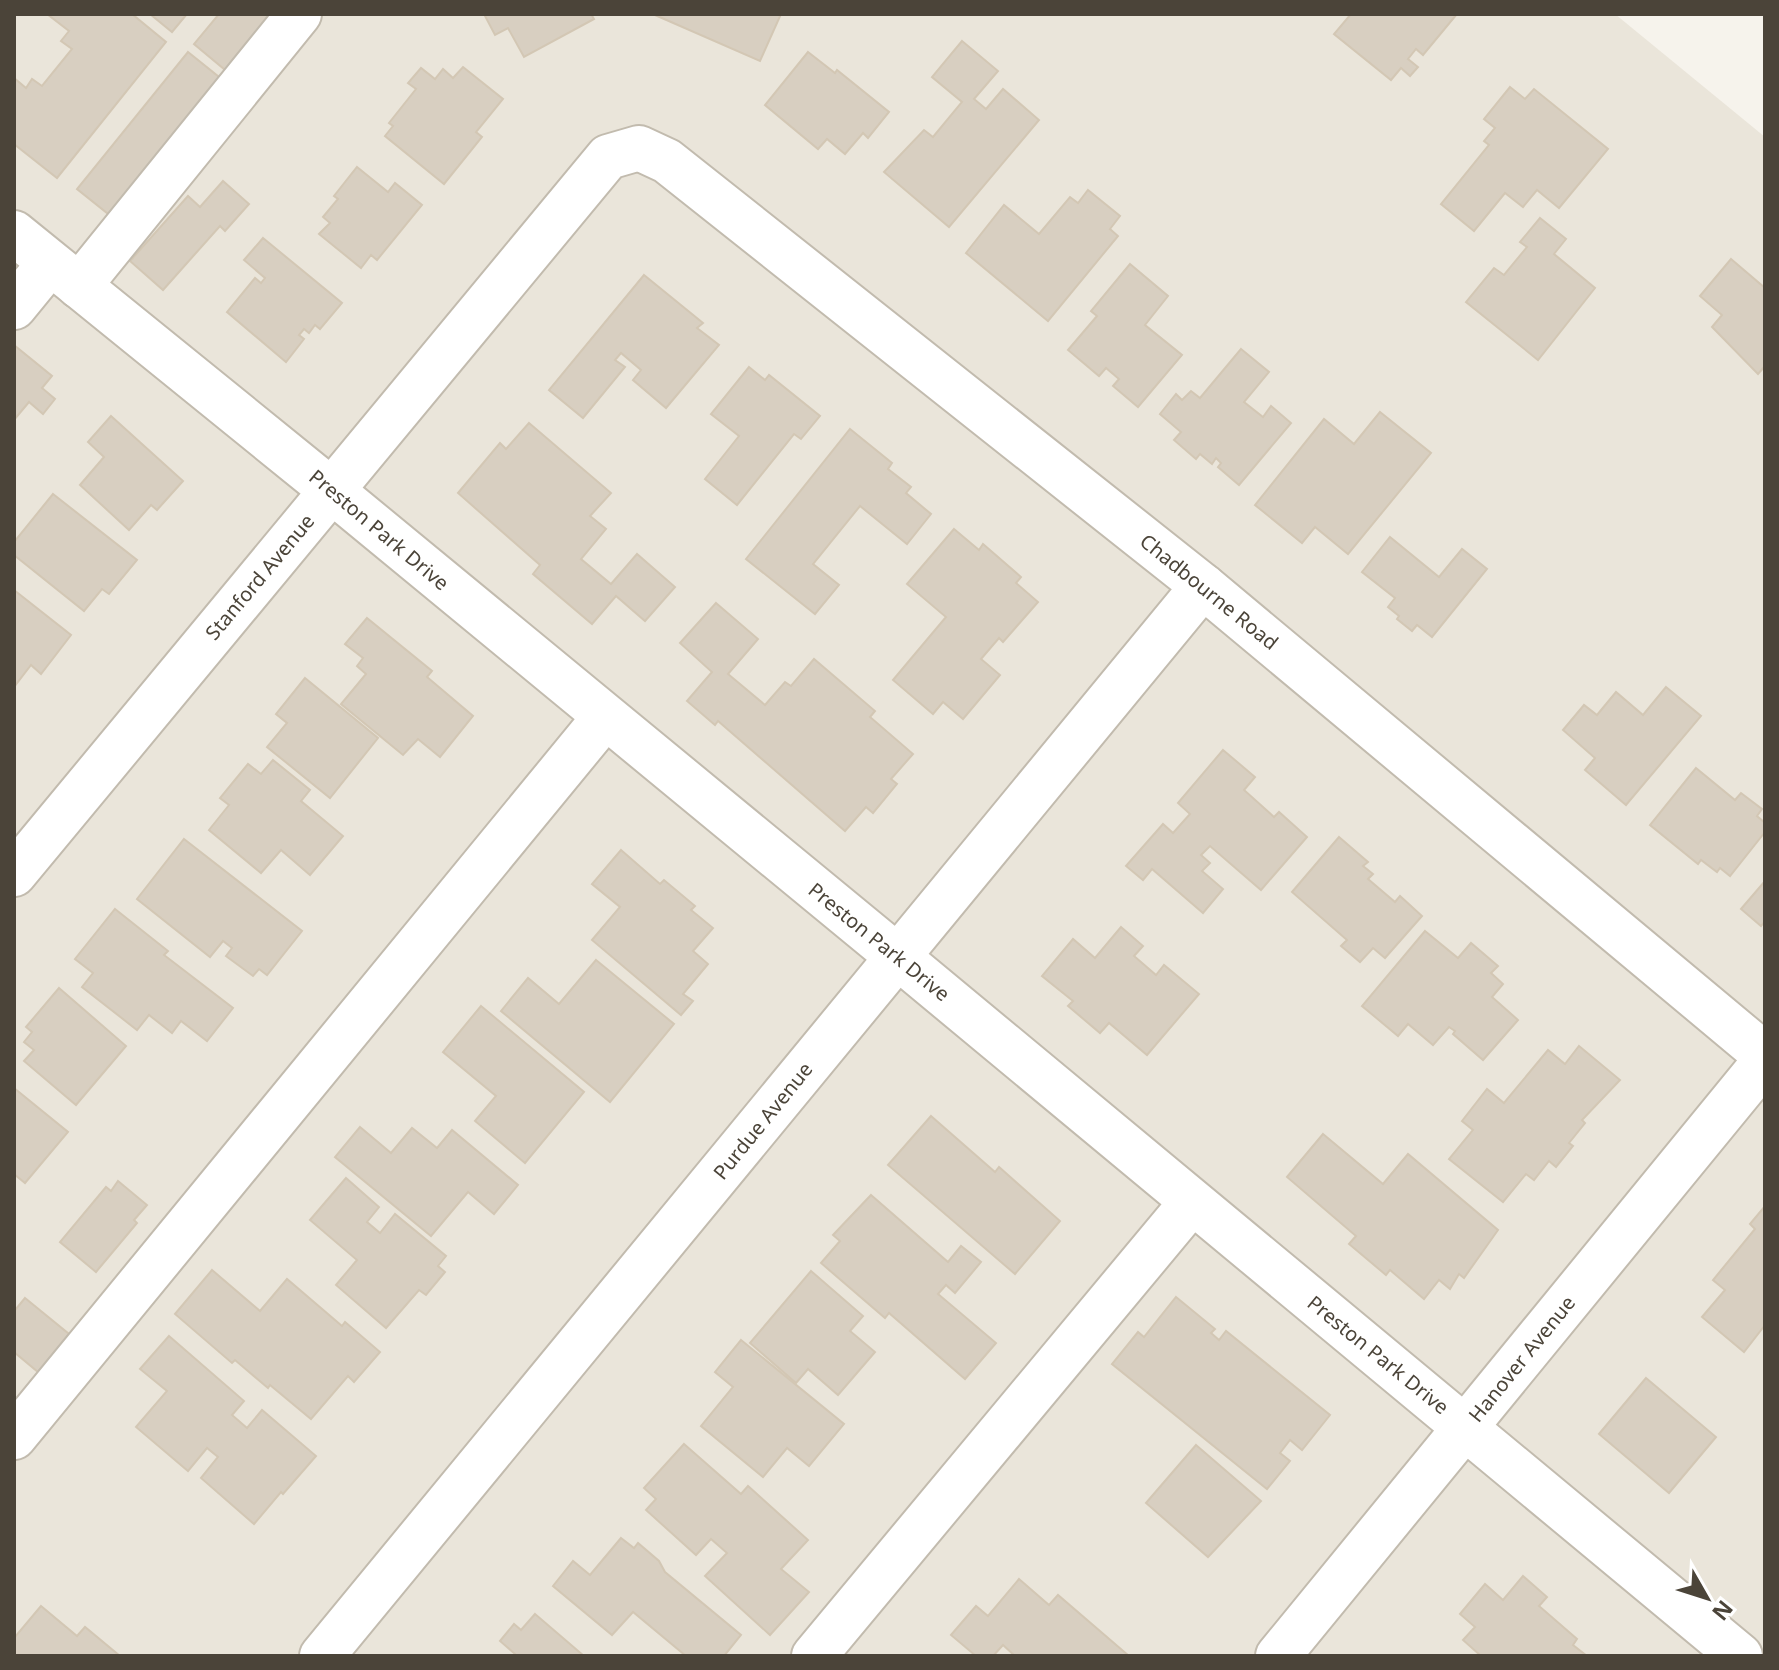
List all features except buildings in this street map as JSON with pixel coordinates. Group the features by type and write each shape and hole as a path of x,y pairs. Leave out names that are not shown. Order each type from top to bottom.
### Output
{"street":[{"path":"14,307 65,275 299,14"},
{"name":"Stanford Avenue","path":"14,874 608,157 639,148"},
{"name":"Chadbourne Road","path":"639,148 667,161 1203,586 1765,1058"},
{"name":"Preston Park Drive","path":"14,233 898,957 1738,1656"},
{"name":"Purdue Avenue","path":"322,1656 1203,586"},
{"path":"14,1437 605,717"},
{"name":"Hanover Avenue","path":"1278,1656 1765,1058"},
{"path":"814,1656 1192,1202"}],"shaded area":[{"path":"14,14 1615,14 1765,137 1765,1656 14,1656"}]}
